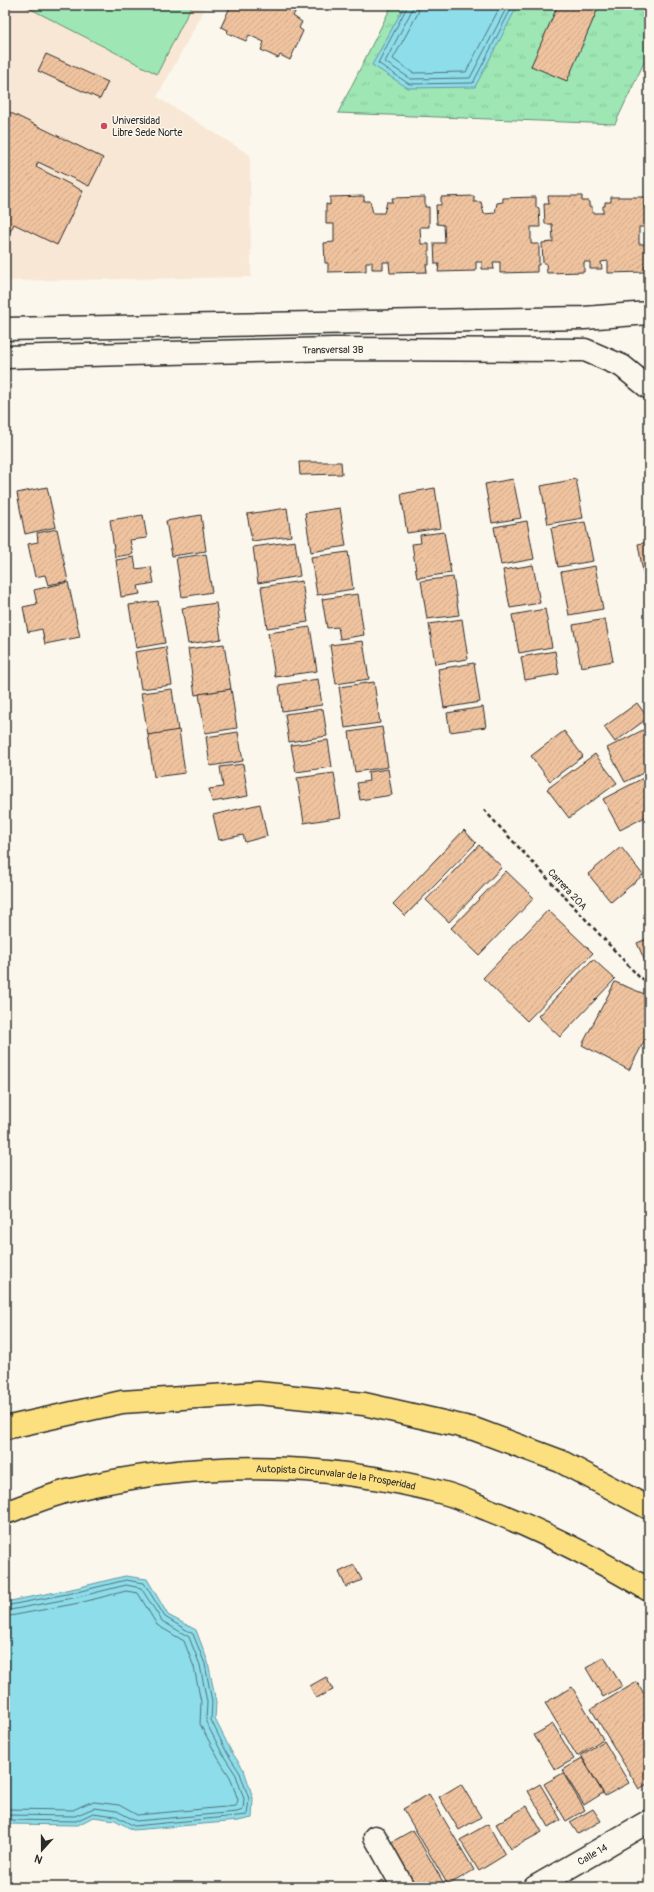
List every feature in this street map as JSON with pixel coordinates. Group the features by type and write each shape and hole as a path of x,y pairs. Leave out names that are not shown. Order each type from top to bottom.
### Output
{"highway":[{"path":"5,1428 122,1402 258,1393 364,1404 474,1428 560,1461 649,1508"},
{"name":"Autopista Circunvalar de la Prosperidad","path":"5,1513 72,1490 167,1473 258,1468 352,1474 446,1493 510,1518 592,1556 649,1590"}],"street":[{"path":"5,329 576,318 649,313"},
{"name":"Transversal 3B","path":"5,357 335,349 585,350 622,366 649,388"},
{"name":"Calle 14","path":"534,1887 649,1821"},
{"path":"375,1837 403,1887"}],"path":[{"name":"Carrera 20A","path":"484,810 641,979 649,977"}],"shaded area":[{"name":"Universidad Libre Sede Norte","path":"5,5 207,5 157,97 250,155 251,277 5,281"}],"green space":[{"path":"23,5 192,5 157,74"},
{"path":"392,5 649,5 649,52 615,124 338,113"}],"water":[{"path":"405,5 518,5 475,87 408,88 372,65"},
{"path":"125,1576 147,1579 168,1615 196,1630 208,1662 216,1702 215,1719 231,1751 244,1770 253,1798 252,1818 238,1821 133,1830 115,1820 93,1817 78,1825 5,1824 5,1602 76,1588"}],"building":[{"path":"231,5 312,5 310,9 305,7 304,9 298,6 293,16 302,22 299,28 303,31 290,60 280,55 278,58 261,50 264,42 249,35 246,41 227,33 228,30 221,27"},
{"path":"558,5 599,6 567,81 531,66"},
{"path":"46,54 108,82 100,99 38,71"},
{"path":"5,110 103,158 89,186 38,162 36,167 83,191 57,245 14,224 5,241"},
{"path":"364,196 364,201 370,201 373,213 384,213 387,202 393,202 392,198 425,197 425,207 429,207 429,227 420,227 421,244 429,244 429,265 426,265 427,272 390,273 389,262 383,262 383,269 372,269 372,262 366,262 366,271 328,272 328,263 325,263 324,243 334,242 334,224 326,224 326,204 330,205 330,197"},
{"path":"474,196 474,202 481,202 484,214 495,213 497,203 503,202 503,198 536,197 536,207 539,208 540,227 531,227 531,244 539,244 539,265 537,265 537,272 500,273 500,262 493,262 494,269 482,269 482,262 476,262 476,271 438,272 439,264 435,264 434,243 445,243 444,225 437,224 436,205 441,205 441,197"},
{"path":"548,196 582,196 582,201 589,201 589,207 592,206 592,213 603,213 603,206 605,206 605,202 611,202 611,197 644,197 644,207 647,207 648,227 639,227 639,244 647,244 648,265 645,265 645,272 608,273 608,261 601,262 602,269 590,269 590,262 584,262 584,272 547,273 546,263 543,263 542,243 553,242 552,224 545,224 544,204 549,204"},
{"path":"299,462 341,462 342,474 300,475"},
{"path":"513,479 521,518 492,523 485,484"},
{"path":"576,479 583,518 548,524 541,486"},
{"path":"47,487 56,527 25,534 17,493"},
{"path":"435,488 441,528 407,533 401,494"},
{"path":"287,508 291,536 252,541 247,514"},
{"path":"340,508 346,546 311,552 305,513"},
{"path":"143,515 147,538 130,540 133,554 115,557 110,520"},
{"path":"201,515 206,551 172,556 166,521"},
{"path":"527,521 534,559 501,565 494,527"},
{"path":"585,522 593,561 558,567 551,528"},
{"path":"57,529 68,581 48,585 45,575 35,577 28,544 38,542 37,533"},
{"path":"444,532 451,573 417,578 412,544 421,543 420,535"},
{"path":"295,541 300,576 258,583 253,547"},
{"path":"649,542 649,577 644,578 638,544"},
{"path":"348,552 353,589 317,595 311,557"},
{"path":"206,554 212,592 182,597 176,558"},
{"path":"134,557 136,569 151,567 154,583 138,586 140,594 121,597 116,560"},
{"path":"533,565 540,603 510,608 503,570"},
{"path":"595,566 603,609 569,615 561,572"},
{"path":"453,577 459,615 427,619 421,581"},
{"path":"302,581 308,622 267,628 261,587"},
{"path":"68,582 80,637 45,644 42,629 28,632 23,607 37,604 34,590"},
{"path":"358,594 364,635 340,639 338,627 327,628 322,599"},
{"path":"158,601 165,643 136,648 129,605"},
{"path":"216,603 221,639 188,644 182,608"},
{"path":"545,609 552,647 519,653 512,615"},
{"path":"462,619 468,659 435,664 429,624"},
{"path":"605,619 613,661 581,667 573,625"},
{"path":"310,627 317,671 275,677 268,633"},
{"path":"363,641 369,679 336,684 330,645"},
{"path":"224,644 231,689 195,695 188,649"},
{"path":"166,647 172,685 141,689 135,652"},
{"path":"555,651 559,674 525,680 521,657"},
{"path":"474,663 480,702 444,708 438,669"},
{"path":"318,679 322,705 282,711 279,685"},
{"path":"374,682 380,723 345,728 339,687"},
{"path":"172,689 178,731 148,735 141,693"},
{"path":"231,689 237,728 205,733 199,694"},
{"path":"637,703 648,718 615,742 604,727"},
{"path":"483,707 486,727 450,732 447,713"},
{"path":"323,709 327,736 289,742 285,714"},
{"path":"382,727 388,767 355,772 349,732"},
{"path":"649,727 649,770 625,782 607,748"},
{"path":"179,730 185,773 154,777 148,735"},
{"path":"564,731 583,756 550,781 531,756"},
{"path":"238,732 243,761 210,766 206,737"},
{"path":"328,740 332,767 296,772 291,745"},
{"path":"595,754 617,783 569,818 547,789"},
{"path":"243,764 248,796 212,802 209,789 223,787 220,767"},
{"path":"388,769 392,795 360,800 357,783 369,781 368,772"},
{"path":"334,773 341,817 304,823 297,778"},
{"path":"649,775 649,815 620,830 603,799"},
{"path":"260,804 267,836 245,842 243,835 219,840 213,815"},
{"path":"464,830 476,843 405,916 393,904"},
{"path":"479,845 502,867 449,922 426,900"},
{"path":"621,847 643,875 611,902 588,874"},
{"path":"506,871 534,898 479,955 451,928"},
{"path":"548,910 593,953 527,1021 483,978"},
{"path":"649,938 649,968 648,968 637,943"},
{"path":"593,959 615,979 560,1037 538,1016"},
{"path":"615,982 647,995 649,1032 629,1070 582,1045"},
{"path":"354,1565 362,1580 346,1587 339,1572"},
{"path":"604,1657 622,1686 603,1697 586,1668"},
{"path":"326,1677 333,1690 316,1698 310,1686"},
{"path":"637,1682 649,1702 649,1783 639,1789 591,1709"},
{"path":"572,1687 603,1739 577,1756 545,1703"},
{"path":"553,1724 574,1759 555,1770 534,1735"},
{"path":"604,1741 629,1783 605,1796 581,1755"},
{"path":"582,1758 603,1793 584,1805 562,1770"},
{"path":"563,1773 585,1810 566,1821 544,1784"},
{"path":"461,1784 481,1817 459,1830 439,1797"},
{"path":"540,1784 561,1820 549,1827 528,1791"},
{"path":"429,1794 474,1870 448,1885 403,1809"},
{"path":"527,1806 542,1832 511,1849 496,1824"},
{"path":"593,1809 601,1821 578,1834 570,1822"},
{"path":"488,1824 505,1855 479,1871 460,1840"},
{"path":"413,1830 446,1887 413,1887 388,1844"},
{"path":"383,1880 387,1887 371,1887"}],"place":[{"name":"Universidad Libre Sede Norte","path":"104,126"}]}
